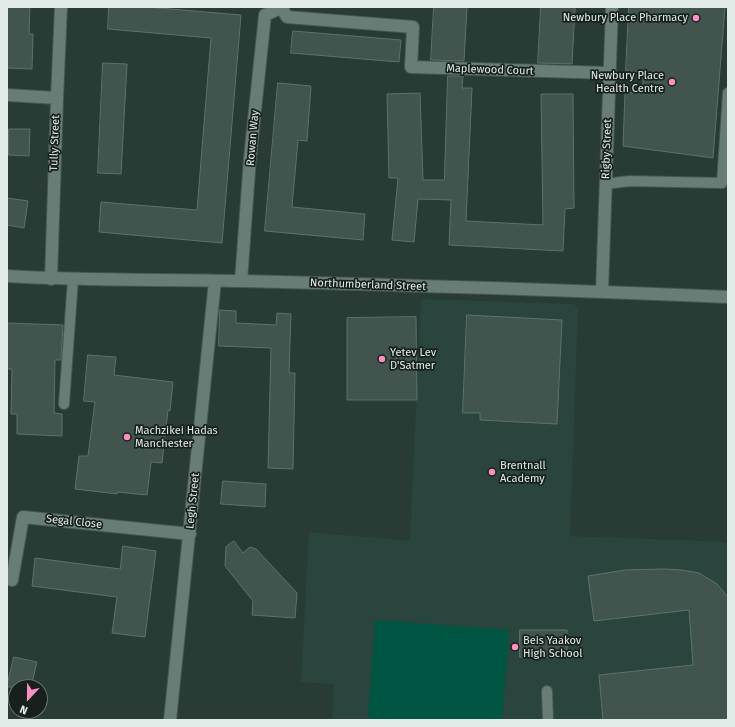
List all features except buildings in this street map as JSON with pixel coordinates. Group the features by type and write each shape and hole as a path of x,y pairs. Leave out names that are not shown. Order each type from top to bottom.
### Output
{"street":[{"name":"Tully Street","path":"51,279 61,7"},
{"name":"Maplewood Court","path":"282,7 287,17 413,27 412,67 609,73"},
{"name":"Rowan Way","path":"241,281 250,158 264,15 282,7"},
{"name":"Rigby Street","path":"602,291 612,7"},
{"path":"7,95 57,98"},
{"name":"Northumberland Street","path":"7,276 51,279 241,281 602,291 728,297"},
{"name":"Legh Street","path":"170,720 215,281"},
{"name":"Segal Close","path":"12,580 23,517 190,534"}],"lane":[{"path":"605,184 629,181 722,183 728,93"},
{"path":"64,404 73,279"},
{"path":"547,691 548,720"}],"shaded area":[{"path":"421,299 574,304 578,309 570,536 728,542 728,720 332,720 334,684 301,682 309,532 410,541"}],"green space":[{"path":"375,620 509,630 502,720 396,720 368,718"}],"place":[{"name":"Newbury Place Pharmacy","path":"696,18"},
{"name":"Newbury Place Health Centre","path":"672,82"},
{"name":"Yetev Lev D'Satmer","path":"382,359"},
{"name":"Machzikei Hadas Manchester","path":"127,437"},
{"name":"Brentnall Academy","path":"492,472"},
{"name":"Beis Yaakov High School","path":"515,647"}]}
